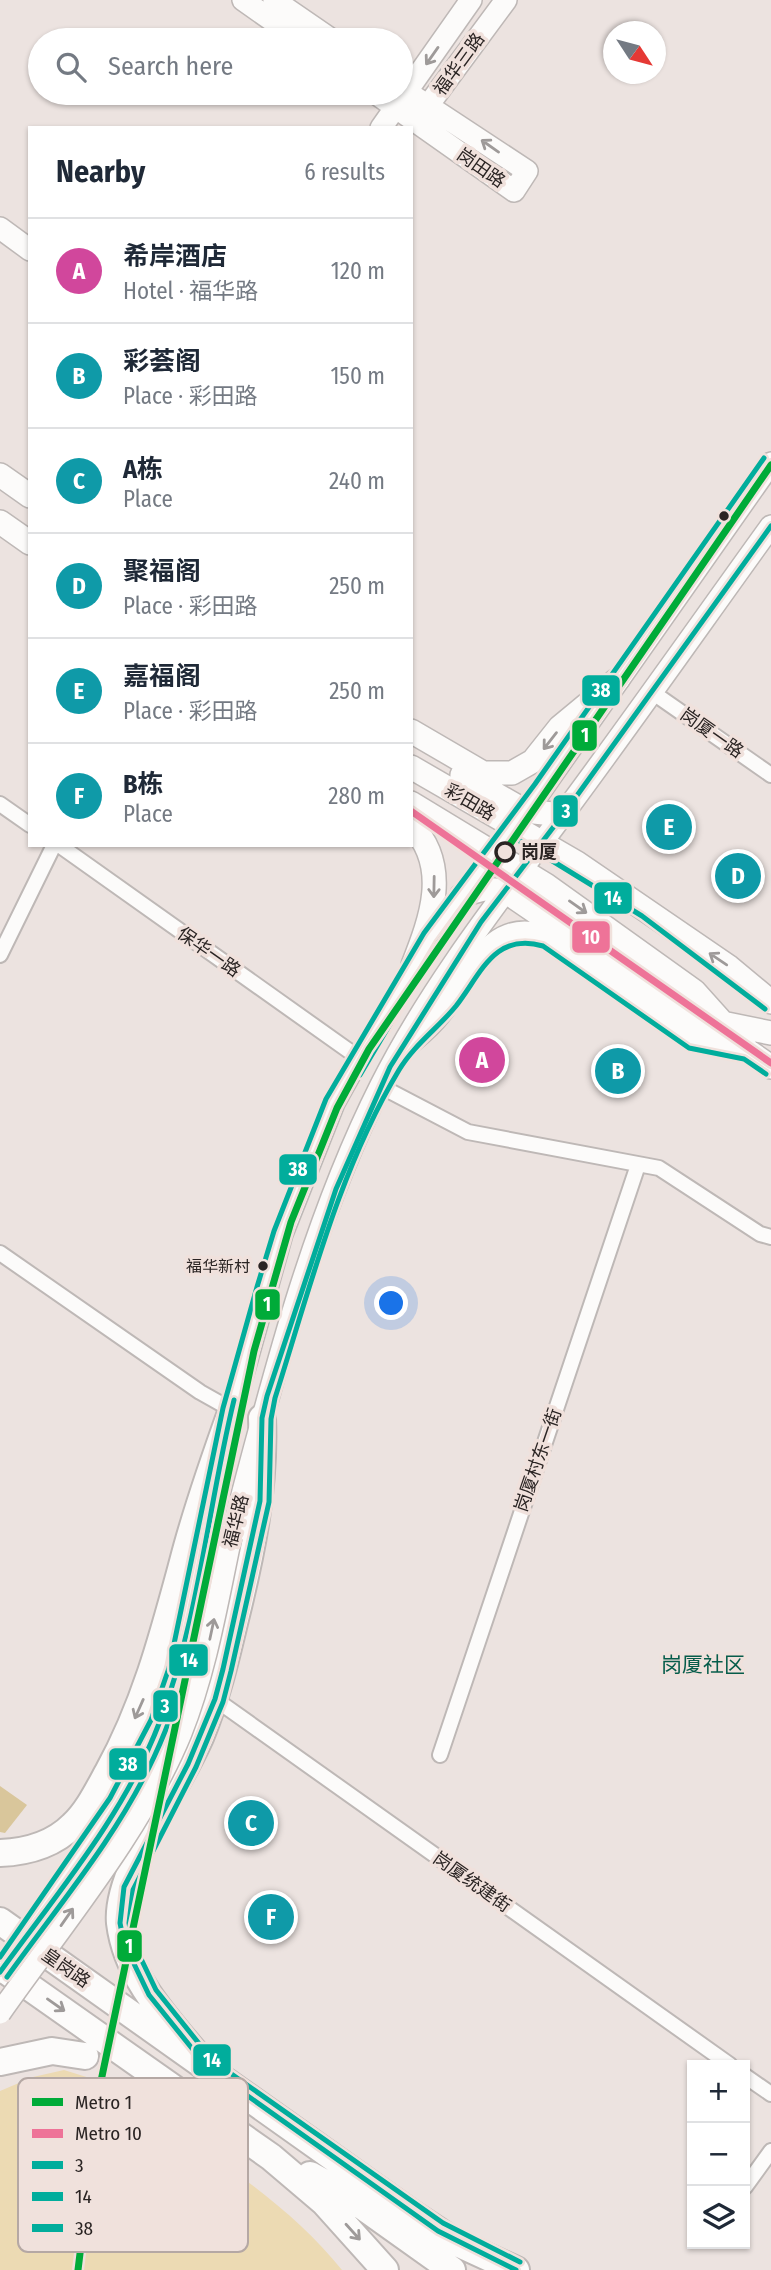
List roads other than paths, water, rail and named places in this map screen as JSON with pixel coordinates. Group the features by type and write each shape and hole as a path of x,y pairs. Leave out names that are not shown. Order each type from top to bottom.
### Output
{"highway":[{"path":"142,1848 126,1860 105,1860 96,1856 83,1840 81,1820 122,1745 146,1692 199,1506 232,1410"},
{"path":"207,2067 149,1995 134,1969 120,1923 122,1897 130,1870 188,1764 215,1699 260,1501 262,1418"},
{"path":"0,1853 39,1847 60,1836 85,1810"},
{"name":"皇岗路","path":"0,1921 222,2078"},
{"name":"皇岗路","path":"0,1966 161,2078"},
{"path":"0,2062 52,2051 69,2051 85,2056"},
{"name":"皇岗路","path":"248,2096 438,2231 516,2270"},
{"name":"皇岗路","path":"248,2140 324,2202 385,2270"},
{"path":"271,2157 348,2196 452,2270"}],"main road":[{"path":"243,0 283,28"},
{"path":"274,0 315,28"},
{"name":"福华三路","path":"413,80 471,0"},
{"name":"福华三路","path":"414,125 506,0"},
{"name":"岗田路","path":"405,105 414,125 514,191 527,171 429,105 413,100"},
{"name":"福华三路","path":"383,126 396,105"},
{"path":"0,213 28,233"},
{"path":"0,228 28,249"},
{"name":"福华路","path":"0,1972 111,1813 147,1751 177,1670 232,1410 282,1234 334,1103 413,965 771,463"},
{"path":"0,522 28,542"},
{"name":"福华路","path":"0,2013 132,1826 168,1761 201,1673 231,1537 262,1418 315,1248 355,1142 380,1086 472,934 562,816 771,526"},
{"path":"413,732 483,773 512,773 533,761 568,720 618,679"},
{"path":"413,745 519,819 562,816"},
{"name":"彩田路","path":"413,768 519,819 541,843 577,863 729,967 771,1002"},
{"name":"彩田路","path":"413,804 522,869 694,991 748,1051 771,1067"},
{"path":"413,827 423,839 435,876 429,926 413,965"},
{"path":"462,895 484,889 505,891 688,1016 771,1033"},
{"name":"彩田路","path":"402,1049 436,1017 487,948 516,932 530,932 547,938 693,1040 748,1051"}],"street":[{"name":"岗厦一路","path":"652,692 771,775"},
{"path":"0,804 28,824"},
{"path":"0,955 55,847"},
{"name":"保华一路","path":"59,847 359,1058"},
{"path":"380,1086 468,1132 659,1168 761,1234 771,1237"},
{"name":"岗厦村东一街","path":"440,1755 638,1165"},
{"path":"0,1253 200,1392 232,1410"},
{"name":"岗厦统建街","path":"215,1699 723,2060"},
{"path":"750,2079 771,2094"},
{"path":"746,2186 771,2151"}],"metro line":[{"name":"1","path":"102,2078 254,1351 291,1222 337,1108 369,1049 771,465"},
{"name":"10","path":"413,812 771,1063"},
{"name":"1","path":"78,2270 80,2252"}],"place":[{"name":"嘉福阁","path":"669,827"},
{"name":"岗厦","path":"505,852"},
{"name":"聚福阁","path":"738,876"},
{"name":"希岸酒店","path":"482,1060"},
{"name":"彩荟阁","path":"618,1071"},
{"name":"福华新村","path":"263,1266"},
{"name":"A栋","path":"251,1823"},
{"name":"B栋","path":"271,1917"}],"district":[{"name":"岗厦社区","path":"703,1665"}]}
